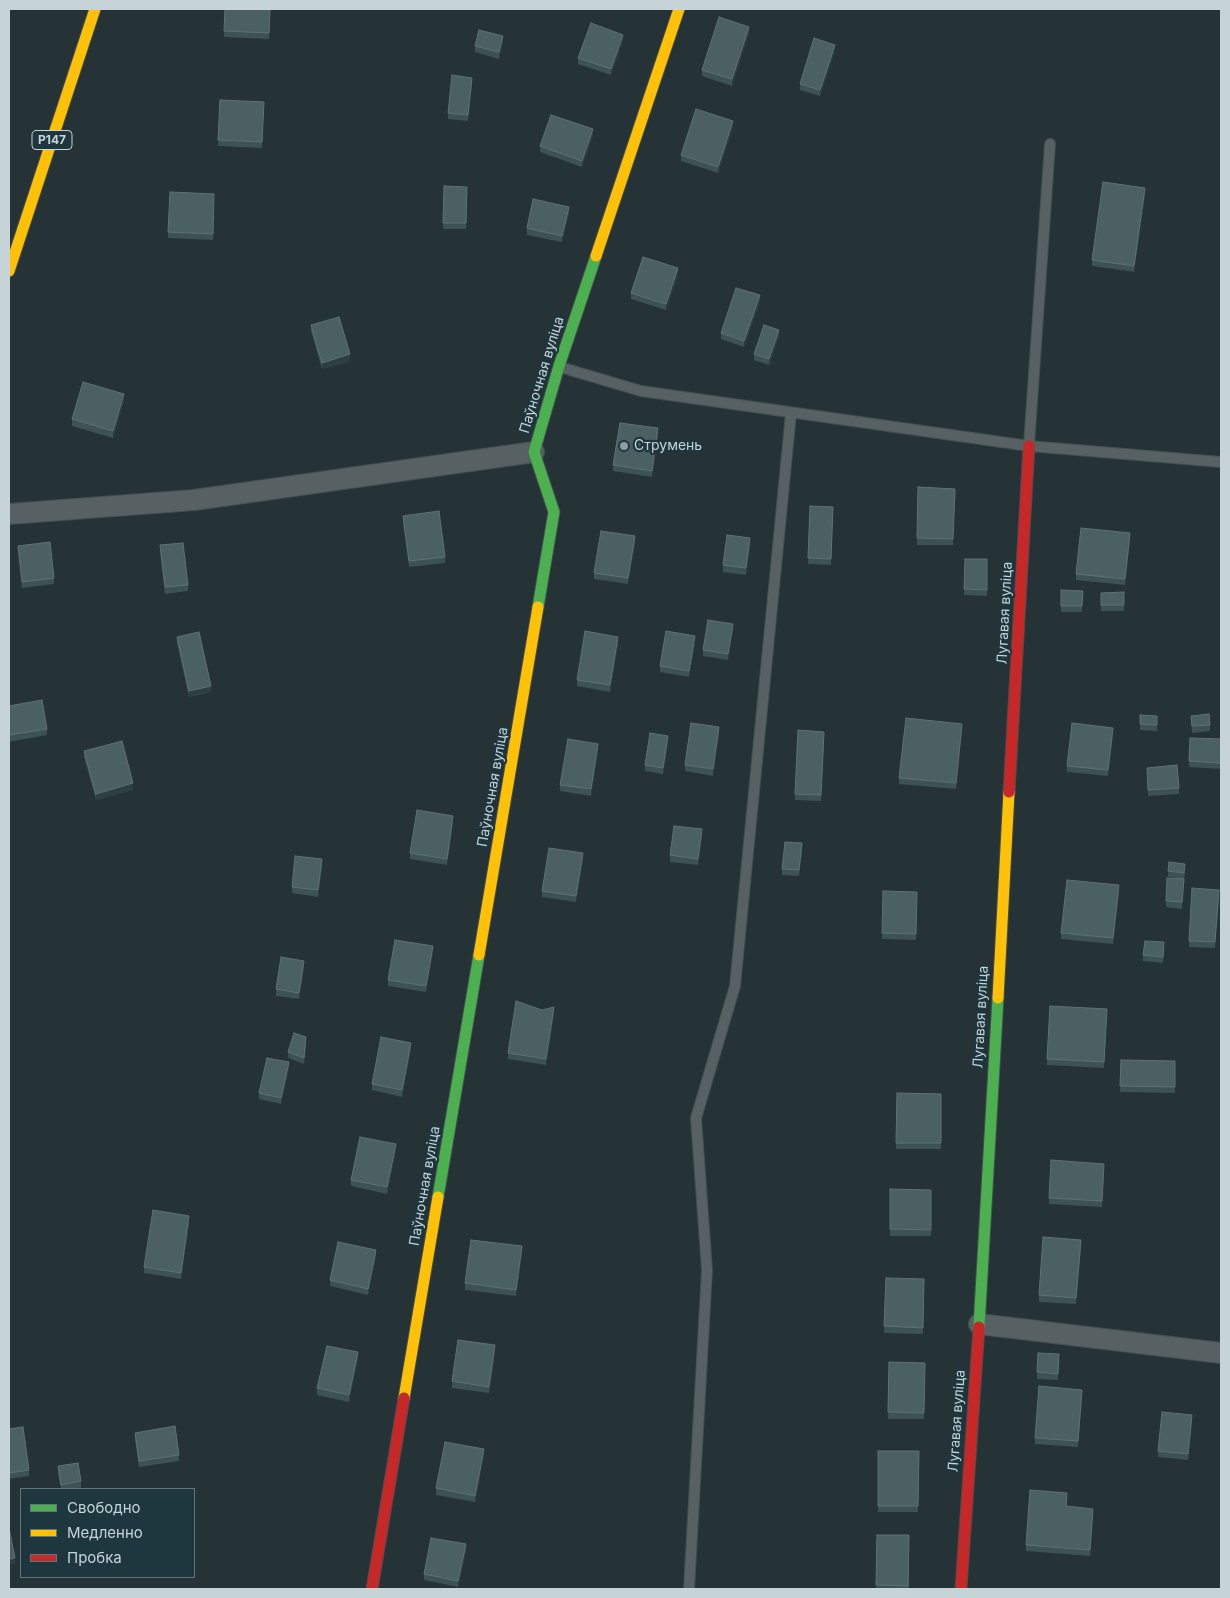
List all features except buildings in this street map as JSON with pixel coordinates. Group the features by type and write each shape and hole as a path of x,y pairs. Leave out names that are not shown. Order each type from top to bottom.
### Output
{"street":[{"name":"Р147","path":"9,271 95,9"},
{"name":"Паўночная вуліца","path":"372,1589 554,512 534,452 559,366 679,9"},
{"name":"Лугавая вуліца","path":"961,1589 979,1324 1029,446"},
{"path":"9,514 194,500 534,452"},
{"path":"979,1324 1221,1353"}],"lane":[{"path":"1029,446 1050,144"},
{"path":"559,366 641,391 791,413 1029,446 1221,462"},
{"path":"689,1589 707,1270 696,1118 735,986 791,413"}],"traffic: fast":[{"path":"538,607 554,512 534,452 559,366 596,256"},
{"path":"438,1197 479,955"},
{"path":"979,1327 998,998"}],"traffic: slow":[{"path":"9,271 95,9"},
{"path":"596,256 679,9"},
{"path":"479,955 538,607"},
{"path":"998,998 1009,792"},
{"path":"404,1398 438,1197"}],"traffic: jam":[{"path":"1009,792 1029,446"},
{"path":"961,1589 979,1327"},
{"path":"372,1589 404,1398"}],"place":[{"name":"Струмень","path":"624,446"}]}
